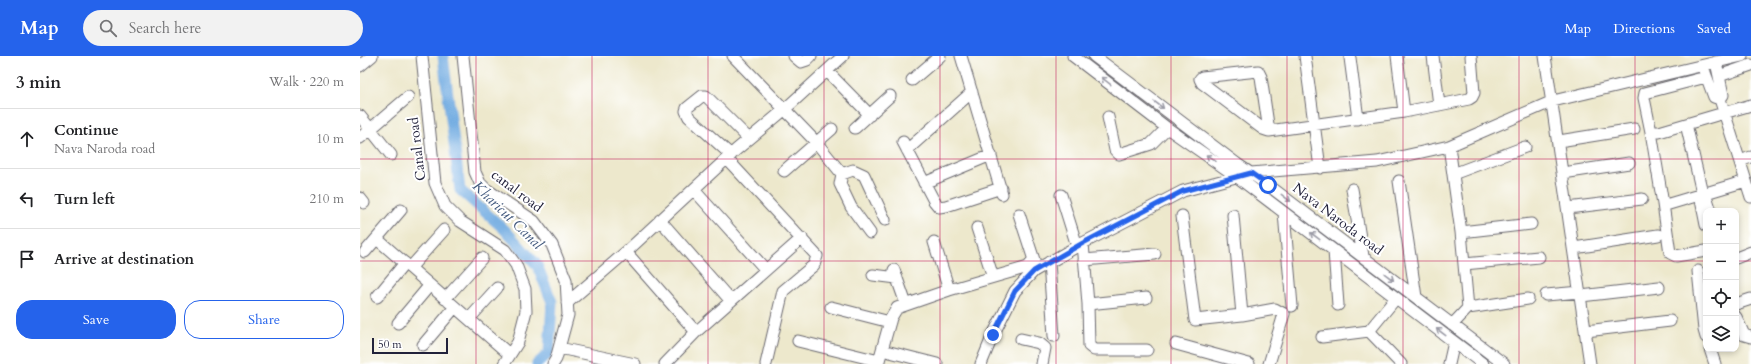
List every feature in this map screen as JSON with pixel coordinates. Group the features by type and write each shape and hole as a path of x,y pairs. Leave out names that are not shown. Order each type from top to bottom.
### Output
{"street":[{"path":"360,66 372,56"},
{"name":"Canal road","path":"422,56 435,183 445,206 460,221 505,250 516,265 525,289 526,311 518,342 504,364"},
{"name":"canal road","path":"464,56 475,172 480,183 486,189 534,221 552,245 566,280 568,315 559,348 552,364"},
{"path":"733,56 816,142 842,174"},
{"path":"794,56 801,62 807,60 811,56"},
{"path":"567,303 626,252 729,157 784,110 843,56"},
{"path":"912,80 940,56"},
{"path":"961,56 972,92 991,155 1002,191 942,207 936,205 905,146 972,92"},
{"path":"1072,56 1167,128 1236,176 1483,364"},
{"name":"Nava Naroda road","path":"1094,56 1363,256 1504,364"},
{"path":"1305,56 1320,168"},
{"path":"1396,56 1404,112"},
{"path":"1433,56 1439,105"},
{"path":"1269,131 1261,77 1258,71 1202,77 1200,79 1202,83 1263,129 1269,131 1404,112 1469,100 1472,97 1474,90 1471,56"},
{"path":"1545,56 1559,141 1590,364"},
{"path":"981,364 993,335 1015,291 1034,271 1080,244 1183,191 1251,173 1377,162 1449,146 1553,102 1709,62 1742,56"},
{"path":"1350,58 1358,118"},
{"path":"1709,62 1719,76 1723,95 1720,99 1751,197"},
{"path":"1709,62 1706,77 1714,97 1720,99"},
{"path":"1719,76 1751,65"},
{"path":"827,71 870,115"},
{"path":"1703,252 1676,256 1670,253 1651,132 1644,98 1645,93 1706,77"},
{"path":"749,139 706,96 702,96 687,108 686,111 689,117 729,157 817,256 814,265 783,292 766,364"},
{"path":"855,128 890,96"},
{"path":"360,138 408,97"},
{"path":"1651,132 1659,132 1751,105"},
{"path":"360,116 391,155"},
{"path":"1108,117 1115,150 1119,154 1152,144 1167,128"},
{"path":"1686,124 1702,195 1701,200 1703,210"},
{"path":"784,171 832,129"},
{"path":"1559,141 1634,129"},
{"path":"1449,146 1461,232 1468,308"},
{"path":"1453,174 1525,147"},
{"path":"924,183 991,155"},
{"path":"1740,161 1751,157"},
{"path":"1563,173 1629,163"},
{"path":"842,174 853,170 864,175 885,220"},
{"path":"842,174 840,184 851,207 870,234"},
{"path":"1398,180 1416,297"},
{"path":"1663,204 1669,204 1702,195 1746,181"},
{"path":"1352,189 1363,256"},
{"path":"694,190 766,270"},
{"path":"1061,195 1080,244 1084,260 1088,304 1089,346 1094,350 1147,350"},
{"path":"1702,195 1707,199 1710,208"},
{"path":"1568,208 1642,199"},
{"path":"365,252 401,210"},
{"path":"1284,213 1292,306"},
{"path":"880,358 890,322 897,308 949,290 1028,267 1034,260 1019,214"},
{"path":"1233,215 1242,315"},
{"path":"1182,216 1195,320 1242,315 1275,309 1284,314 1269,364"},
{"path":"660,220 731,301"},
{"path":"1461,232 1531,224"},
{"path":"977,228 993,277"},
{"path":"377,297 444,230"},
{"path":"1574,248 1658,235"},
{"path":"665,364 696,332 802,238"},
{"path":"377,239 509,354"},
{"path":"934,242 949,290"},
{"path":"1334,251 1338,306"},
{"path":"626,252 696,332"},
{"path":"1739,257 1751,252"},
{"path":"1084,260 1155,254"},
{"path":"1464,264 1539,257"},
{"path":"445,299 482,258"},
{"path":"1049,262 1054,336"},
{"path":"1698,271 1703,320"},
{"path":"873,275 895,274 906,304"},
{"path":"398,323 430,285"},
{"path":"1546,295 1580,294 1659,287"},
{"path":"469,319 497,288"},
{"path":"1088,304 1146,298"},
{"path":"1322,337 1369,331 1396,298"},
{"path":"1452,325 1468,308 1528,299"},
{"path":"1739,303 1751,299"},
{"path":"423,345 454,307"},
{"path":"831,307 890,322"},
{"path":"1586,331 1670,321"},
{"path":"1739,324 1744,335 1751,338"},
{"path":"1369,331 1401,364"},
{"path":"1021,339 1039,343 1045,348 1042,364"},
{"path":"798,341 880,358 937,364"},
{"path":"1449,364 1454,342"},
{"path":"1176,344 1249,364"},
{"path":"559,348 597,360 635,364"},
{"path":"1711,352 1714,364"}],"waterway":[{"name":"Kharicut Canal","path":"443,56 460,190 504,229 537,265 552,302 549,353 537,364"}],"route":[{"path":"993,335 1015,291 1034,271 1077,246 1183,191 1251,173 1268,185"}]}
